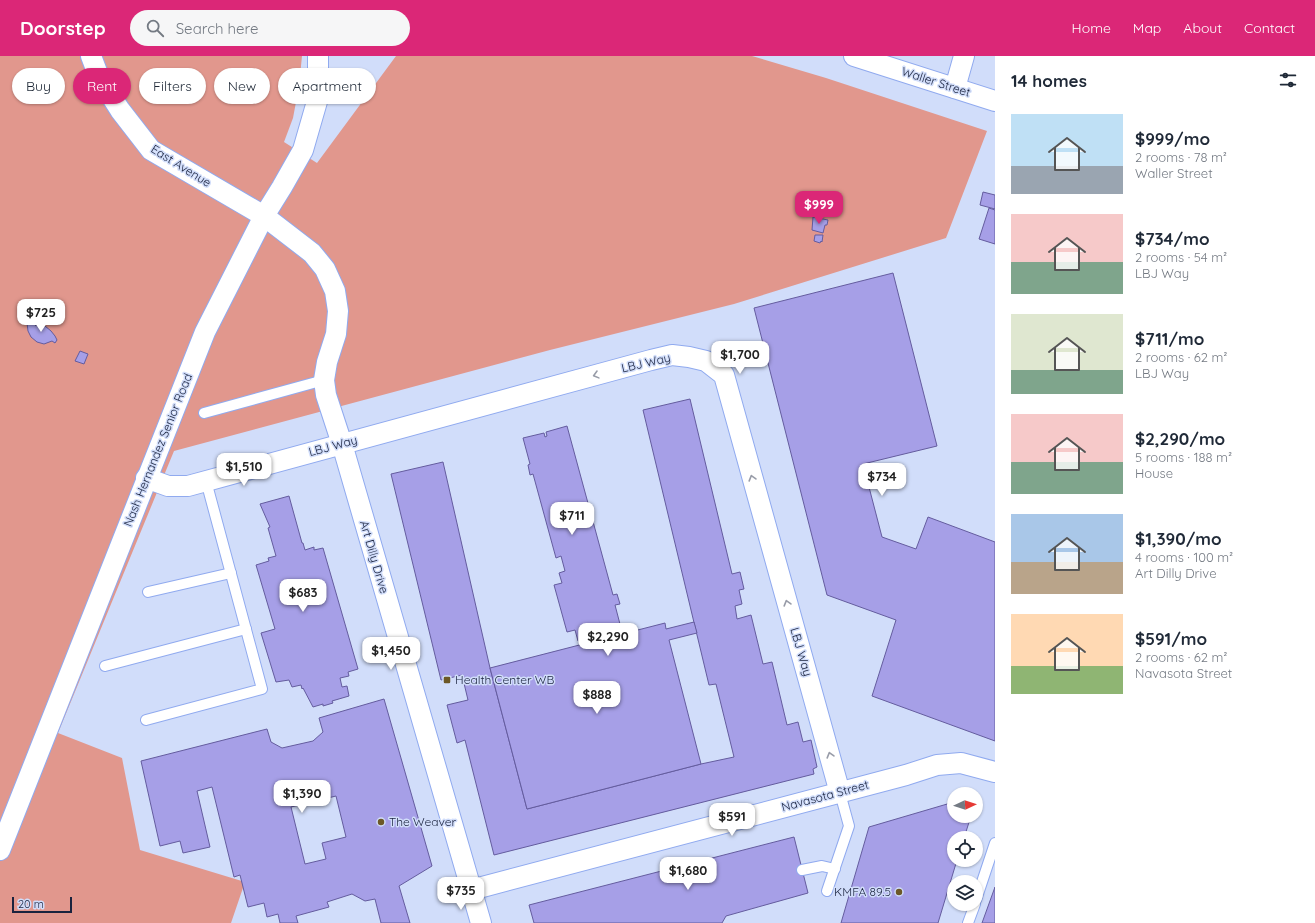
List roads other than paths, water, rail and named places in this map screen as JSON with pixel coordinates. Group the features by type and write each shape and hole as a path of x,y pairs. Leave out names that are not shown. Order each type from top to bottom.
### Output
{"street":[{"name":"East Avenue","path":"91,56 98,77 120,110 151,150 264,216"},
{"name":"Nash Hernandez Senior Road","path":"0,850 205,332 264,216 303,150 318,98 318,56"},
{"name":"Waller Street","path":"854,56 995,101"},
{"path":"955,88 964,56"},
{"name":"Art Dilly Drive","path":"264,216 312,253 326,268 335,291 338,311 336,334 327,362 324,380 326,395 342,444 481,923"},
{"name":"LBJ Way","path":"146,478 168,486 188,486 651,360 672,355 706,361 724,375 840,793"},
{"name":"Navasota Street","path":"471,890 840,793 938,765 961,763 995,772"}],"lane":[{"path":"204,413 324,380"},
{"path":"146,720 262,689 206,481"},
{"path":"148,592 231,573"},
{"path":"105,666 246,629"},
{"path":"827,891 849,826 840,793"},
{"path":"983,879 995,843"},
{"path":"802,870 822,866 835,869"},
{"path":"968,923 972,911"}],"place":[{"name":"Health Center WB","path":"447,680"},
{"name":"The Weaver","path":"381,822"},
{"name":"KMFA 89.5","path":"899,892"}]}
